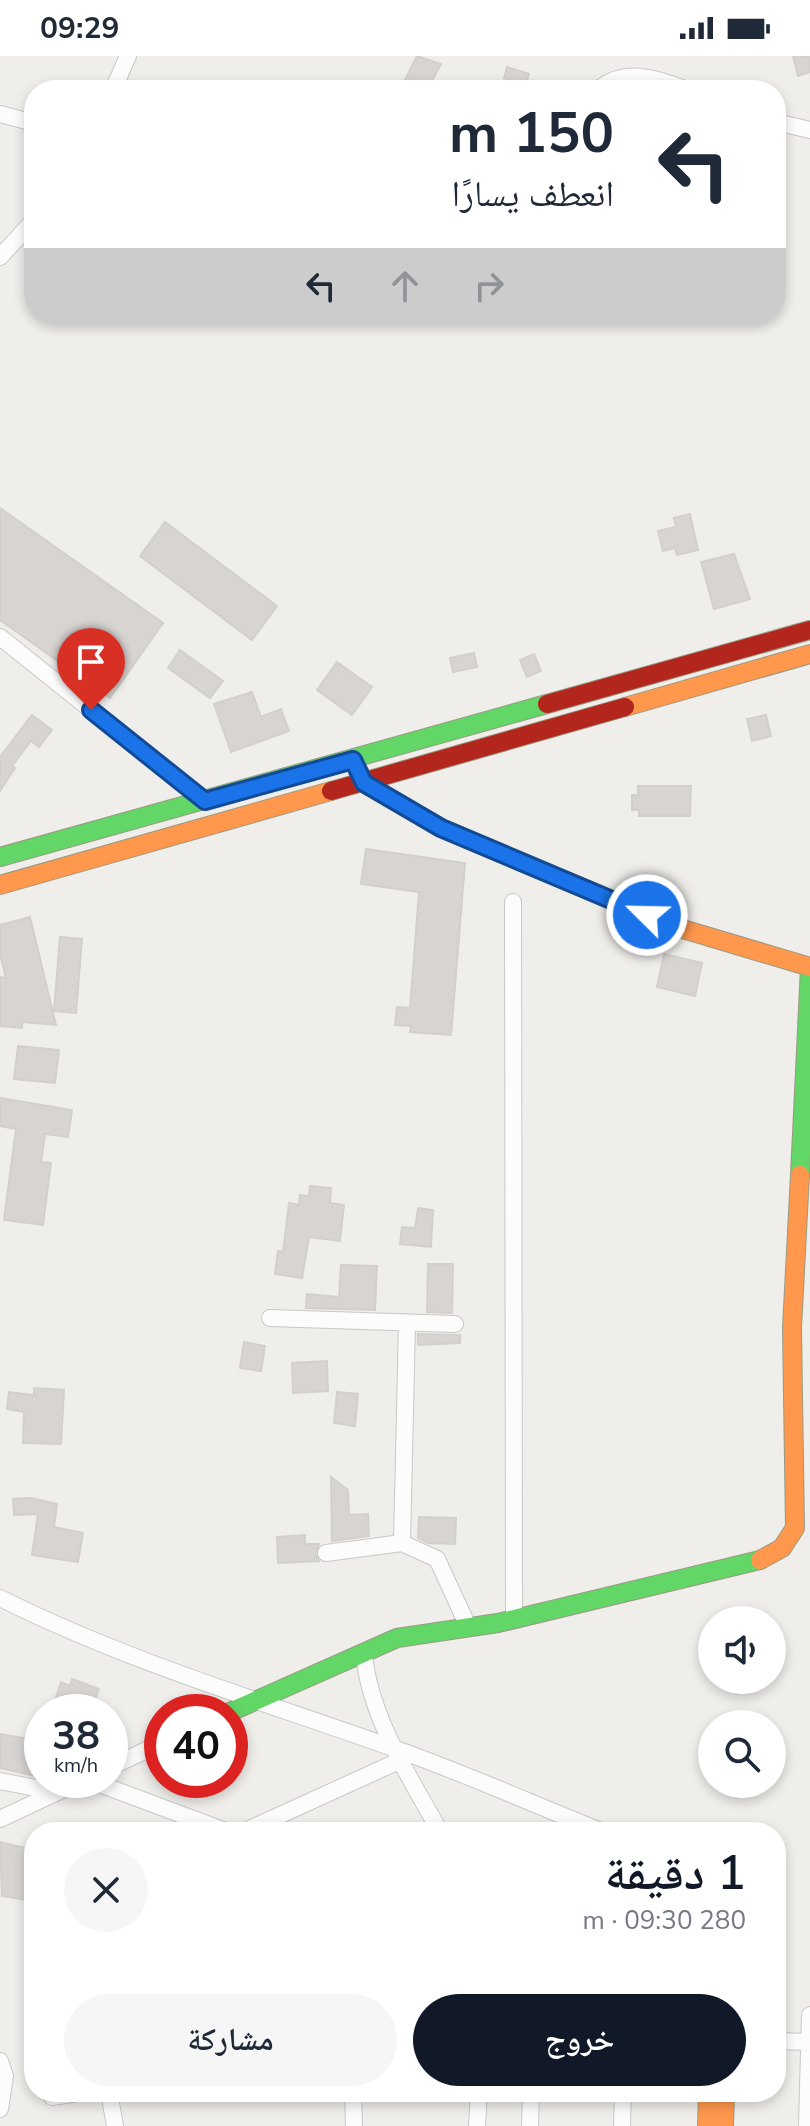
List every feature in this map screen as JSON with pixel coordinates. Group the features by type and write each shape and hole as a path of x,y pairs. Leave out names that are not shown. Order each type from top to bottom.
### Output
{"main road":[{"path":"0,857 810,630"},
{"path":"0,885 810,654"},
{"path":"248,1703 417,1632 450,1632 514,1619 749,1564 772,1556 790,1541 795,1528 792,1328 810,967 676,927 441,828 364,783 353,760"},
{"path":"707,2126 708,2102"},
{"path":"724,2126 725,2102"}],"street":[{"path":"117,80 127,56"},
{"path":"615,80 636,75 653,80"},
{"path":"0,114 24,120"},
{"path":"786,124 810,130"},
{"path":"0,257 24,231"},
{"path":"0,637 205,801"},
{"path":"513,902 514,1619"},
{"path":"270,1318 455,1324"},
{"path":"402,1543 407,1323"},
{"path":"326,1553 402,1543 437,1559 466,1622"},
{"path":"0,1598 50,1623 577,1822"},
{"path":"364,1655 368,1689 435,1822"},
{"path":"263,1822 398,1754"},
{"path":"0,1781 24,1786"},
{"path":"128,1795 201,1822"},
{"path":"0,1819 45,1798"},
{"path":"807,2126 810,2015"},
{"path":"786,2041 809,2042"},
{"path":"0,2061 5,2090 0,2109"},
{"path":"111,2102 115,2126"},
{"path":"353,2102 354,2126"},
{"path":"477,2126 478,2102"},
{"path":"530,2126 531,2102"},
{"path":"622,2126 623,2102"}],"building":[{"path":"417,56 441,64 432,80 405,80"},
{"path":"793,56 810,56 810,72 798,76"},
{"path":"507,67 529,74 527,80 504,78"},
{"path":"0,508 163,623 110,698 0,620"},
{"path":"690,514 698,550 677,555 675,548 663,551 658,531 676,527 674,518"},
{"path":"165,522 277,606 252,640 140,556"},
{"path":"734,554 750,599 714,609 701,562"},
{"path":"180,650 223,681 210,698 168,668"},
{"path":"474,653 477,667 453,672 450,658"},
{"path":"534,654 541,671 527,677 520,660"},
{"path":"337,662 372,687 352,715 317,690"},
{"path":"252,692 261,717 281,709 289,731 231,752 214,704"},
{"path":"32,715 52,730 39,747 31,741 12,766 15,768 0,791 0,757"},
{"path":"766,715 771,736 752,741 747,719"},
{"path":"638,786 691,786 690,816 639,816 639,810 632,810 632,795 638,795"},
{"path":"366,849 465,863 451,1035 410,1032 411,1026 395,1025 397,1007 410,1008 419,892 361,884"},
{"path":"30,917 56,1025 22,1022 22,1028 0,1026 0,977 6,978 0,954 0,925"},
{"path":"60,937 82,939 76,1013 54,1011"},
{"path":"664,954 702,963 695,996 657,987"},
{"path":"18,1046 59,1050 55,1083 14,1079"},
{"path":"0,1098 72,1110 68,1137 45,1134 41,1162 51,1163 43,1225 4,1220 16,1129 0,1126"},
{"path":"310,1186 331,1188 330,1203 344,1205 340,1241 309,1237 302,1278 275,1274 278,1251 283,1252 289,1203 299,1205 300,1195 309,1196"},
{"path":"418,1208 433,1210 431,1247 400,1244 402,1227 415,1228"},
{"path":"428,1264 453,1264 452,1313 427,1312"},
{"path":"341,1265 377,1266 375,1310 306,1308 307,1294 339,1297"},
{"path":"418,1334 460,1335 460,1343 418,1345"},
{"path":"244,1342 265,1346 261,1371 240,1368"},
{"path":"327,1361 328,1391 293,1393 292,1363"},
{"path":"34,1388 64,1390 61,1444 23,1443 24,1412 7,1409 9,1392 34,1395"},
{"path":"337,1392 358,1394 355,1426 334,1423"},
{"path":"331,1477 348,1490 349,1515 368,1514 369,1536 332,1541"},
{"path":"31,1498 57,1504 54,1527 83,1533 78,1562 32,1555 38,1514 14,1515 13,1499"},
{"path":"419,1517 456,1518 455,1544 428,1543 418,1538"},
{"path":"305,1535 305,1544 319,1544 315,1554 319,1561 278,1563 277,1537"},
{"path":"72,1679 99,1689 97,1694 57,1694 61,1682 70,1686"},
{"path":"0,1734 24,1738 24,1774 0,1768"},
{"path":"0,1842 24,1848 24,1899 2,1896"}],"traffic: fast":[{"path":"0,857 547,704"},
{"path":"800,1175 810,967"},
{"path":"248,1704 397,1638 498,1623 760,1560"}],"traffic: slow":[{"path":"625,707 810,654"},
{"path":"0,885 331,791"},
{"path":"626,906 676,927 810,967"},
{"path":"760,1560 782,1548 795,1528 792,1328 800,1175"},
{"path":"707,2126 708,2102"},
{"path":"724,2126 725,2102"}],"traffic: jam":[{"path":"547,704 810,630"},
{"path":"331,791 625,707"},
{"path":"359,772 364,783 441,828 626,906"}],"route":[{"path":"91,710 205,801 353,760 364,783 441,828 647,915"}]}
